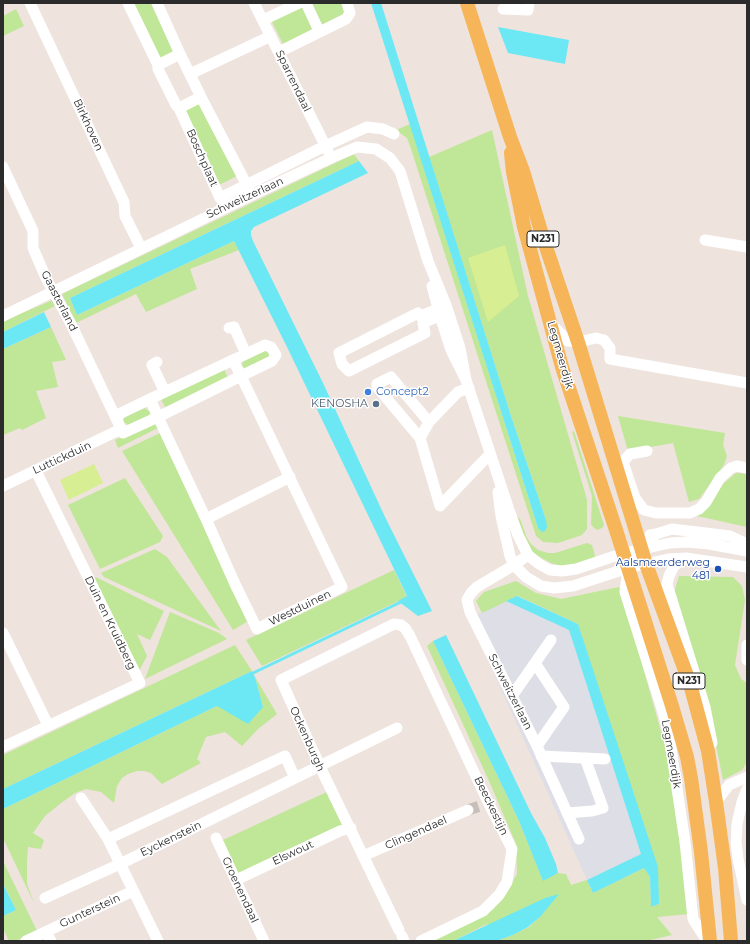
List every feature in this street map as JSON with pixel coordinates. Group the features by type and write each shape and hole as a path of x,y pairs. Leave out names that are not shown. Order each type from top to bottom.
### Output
{"main road":[{"name":"Legmeerdijk","path":"467,3 578,342 646,564 690,684 708,751 725,868 731,941"},
{"name":"Legmeerdijk","path":"510,137 513,172 524,226 550,324 562,366 624,553 687,757 701,852 708,941"}],"street":[{"name":"Birkhoven","path":"31,3 124,202 125,216 141,248"},
{"name":"Boschplaat","path":"128,3 158,65 158,69 176,105 179,108 220,198 230,206"},
{"path":"157,3 201,97 252,195"},
{"name":"Sparrendaal","path":"254,3 324,146 332,158"},
{"path":"263,20 299,3"},
{"path":"306,3 319,31"},
{"path":"279,52 346,19 350,13 347,3"},
{"path":"503,9 528,10 529,3"},
{"path":"190,74 271,36"},
{"path":"158,65 180,54"},
{"path":"179,108 201,97"},
{"name":"Schweitzerlaan","path":"220,198 324,146 368,127 383,129 394,134"},
{"name":"Schweitzerlaan","path":"3,316 141,248 332,158 357,147 376,149 390,158 400,171 428,261 434,295 443,311 451,350 467,384 518,535 528,555 539,564 550,570 562,571 576,569 624,553 670,542 709,544 747,551"},
{"name":"Gaasterland","path":"3,167 34,231 33,248 122,431"},
{"path":"705,240 747,247"},
{"path":"422,319 443,311"},
{"path":"418,313 422,319 424,333 349,371 342,364 339,353 418,313"},
{"path":"550,324 568,341 578,342 596,338 604,340 610,348 610,360 747,383"},
{"path":"229,328 234,327 246,354"},
{"path":"114,416 150,399 265,345 271,347 276,355 272,361 158,417 150,399"},
{"path":"233,360 241,376"},
{"path":"157,362 152,365 165,392"},
{"name":"Westduinen","path":"158,417 257,629 337,590 342,587 241,376"},
{"path":"429,422 391,377 377,384 377,387 420,438 440,506 490,454"},
{"path":"420,438 429,422 467,384"},
{"name":"Luttickduin","path":"3,486 122,431 158,417"},
{"path":"647,451 630,454 623,462 635,498 644,510 656,513 690,512 699,509 706,502 720,478 731,468 737,466 747,468"},
{"name":"Duin en Kruidberg","path":"36,471 140,683 48,726"},
{"name":"Schweitzerlaan","path":"497,475 501,516 510,556 514,565 526,577 541,586 554,588 573,586 628,568 668,558 686,558 747,567"},
{"path":"206,519 290,477"},
{"path":"637,536 656,534 672,529 730,536 747,544"},
{"path":"628,568 642,549 656,534"},
{"path":"514,565 528,555"},
{"name":"Legmeerdijk","path":"686,558 674,566 667,584 705,707 719,784 716,802"},
{"name":"Schweitzerlaan","path":"514,565 470,593 467,600 470,612 539,751 579,839"},
{"name":"Ockenburgh","path":"402,936 320,766 281,680 394,624 401,625 405,628 410,636"},
{"path":"3,633 48,726 3,747"},
{"name":"Beeckestijn","path":"410,636 484,804 512,849 507,882 499,895 482,911 421,941"},
{"path":"512,696 551,640"},
{"path":"747,645 747,660"},
{"path":"535,663 564,707 539,751 585,758 605,759"},
{"name":"Eyckenstein","path":"45,898 120,864 397,728"},
{"path":"108,839 285,756 296,778"},
{"path":"567,813 592,811 603,808 585,758"},
{"path":"716,802 729,785 747,777"},
{"path":"747,789 742,802 737,824 736,843 747,900"},
{"name":"Gunterstein","path":"81,798 108,839 158,941"},
{"name":"Clingendael","path":"363,856 468,810"},
{"name":"Elswout","path":"236,880 340,831 351,828"},
{"name":"Groenendaal","path":"216,838 264,941"},
{"name":"Gunterstein","path":"26,941 49,936 133,891"}],"shaded area":[{"path":"506,601 569,630 641,854 587,880 469,618"}],"green space":[{"path":"132,3 151,3 175,52 160,59"},
{"path":"309,3 342,3 346,13 320,26"},
{"path":"302,4 314,28 283,44 271,20"},
{"path":"16,9 24,26 3,36 3,16"},
{"path":"201,102 237,176 219,185 184,111"},
{"path":"410,124 538,528 546,520 511,416 429,157 492,130 528,296 587,500 587,529 582,535 558,543 543,542 536,536 411,149 407,138 396,130"},
{"path":"354,154 359,161 70,298 77,315 234,241 239,250 190,269 197,289 146,312 136,294 76,323 62,294"},
{"path":"505,245 519,296 488,322 468,258"},
{"path":"53,300 55,306 3,332 3,321"},
{"path":"51,327 66,360 52,362 58,387 36,391 46,418 22,430 20,428 3,435 3,349"},
{"path":"265,351 268,352 269,358 246,369 242,366 243,361"},
{"path":"224,369 229,380 166,409 161,399"},
{"path":"145,408 150,412 149,417 128,425 124,422 124,418 126,416"},
{"path":"618,416 725,433 723,445 727,456 724,465 699,499 689,502 673,443 628,451"},
{"path":"157,420 160,427 118,448 115,440"},
{"path":"574,431 604,525 602,528 597,530 591,524 592,496 572,432"},
{"path":"160,433 250,620 233,630 122,451"},
{"path":"94,464 103,483 69,500 60,480"},
{"path":"736,473 747,474 747,527 697,516 706,508 723,484"},
{"path":"125,478 163,536 160,542 100,569 68,505"},
{"path":"516,516 520,519 527,538 538,550 548,553 555,553 587,543 592,545 595,558 590,562 562,566 551,563 536,555 529,548"},
{"path":"155,549 167,557 221,631 104,577 101,573"},
{"path":"394,570 407,597 262,666 246,640"},
{"path":"679,576 733,577 742,586 745,600 735,665 741,679 747,683 747,762 742,770 723,780 709,710 673,596"},
{"path":"92,577 98,578 164,611 150,640 137,634 147,656 139,671"},
{"path":"516,581 536,593 561,599 619,587 671,768 689,914 657,917 672,935 646,941 497,941 529,927 540,917 485,925 453,941 427,941 492,910 501,901 517,874 516,844 489,781 427,646 433,641 519,821 543,880 558,873 566,874 571,885 587,880 593,893 644,868 650,877 651,907 659,904 578,624 518,596 482,613 476,601 484,592"},
{"path":"170,612 219,633 227,639 145,679"},
{"path":"235,645 252,671 3,789 3,755"},
{"path":"255,677 277,714 258,729 242,746 225,732 206,737 197,759 201,763 162,784 151,773 137,771 122,778 117,786 114,803 101,792 86,789 75,793 45,816 33,833 44,840 41,849 28,847 27,884 34,903 3,838 3,809 217,706 263,707"},
{"path":"329,791 345,825 239,875 223,840"},
{"path":"3,861 37,931 16,941 9,941 3,928 3,916 16,910 3,884"}],"water":[{"path":"371,3 381,3 511,416 546,520 547,527 545,531 542,532 538,528"},
{"path":"498,27 569,40 565,64 508,53"},
{"path":"359,161 368,173 254,227 251,231 251,235 323,383 385,517 432,611 418,616 398,601 407,596 234,241 77,315 70,298"},
{"path":"44,312 51,327 3,349 3,332"},
{"path":"517,596 578,624 658,867 659,904 651,907 650,877 644,868 593,893 587,880 641,854 569,630 506,601"},
{"path":"446,635 531,813 545,838 556,864 558,873 543,881 519,821 433,641"},
{"path":"252,671 263,707 248,724 217,706 3,809 3,789"},
{"path":"3,884 16,910 3,916"},
{"path":"559,894 540,917 528,927 515,934 497,941 453,941 545,898"}],"waterway":[{"path":"249,675 403,601"}],"tunnel":[{"path":"468,810 480,806"}],"place":[{"name":"Concept2","path":"368,392"},
{"name":"KENOSHA","path":"376,404"},
{"name":"Aalsmeerderweg 481","path":"718,569"}]}
